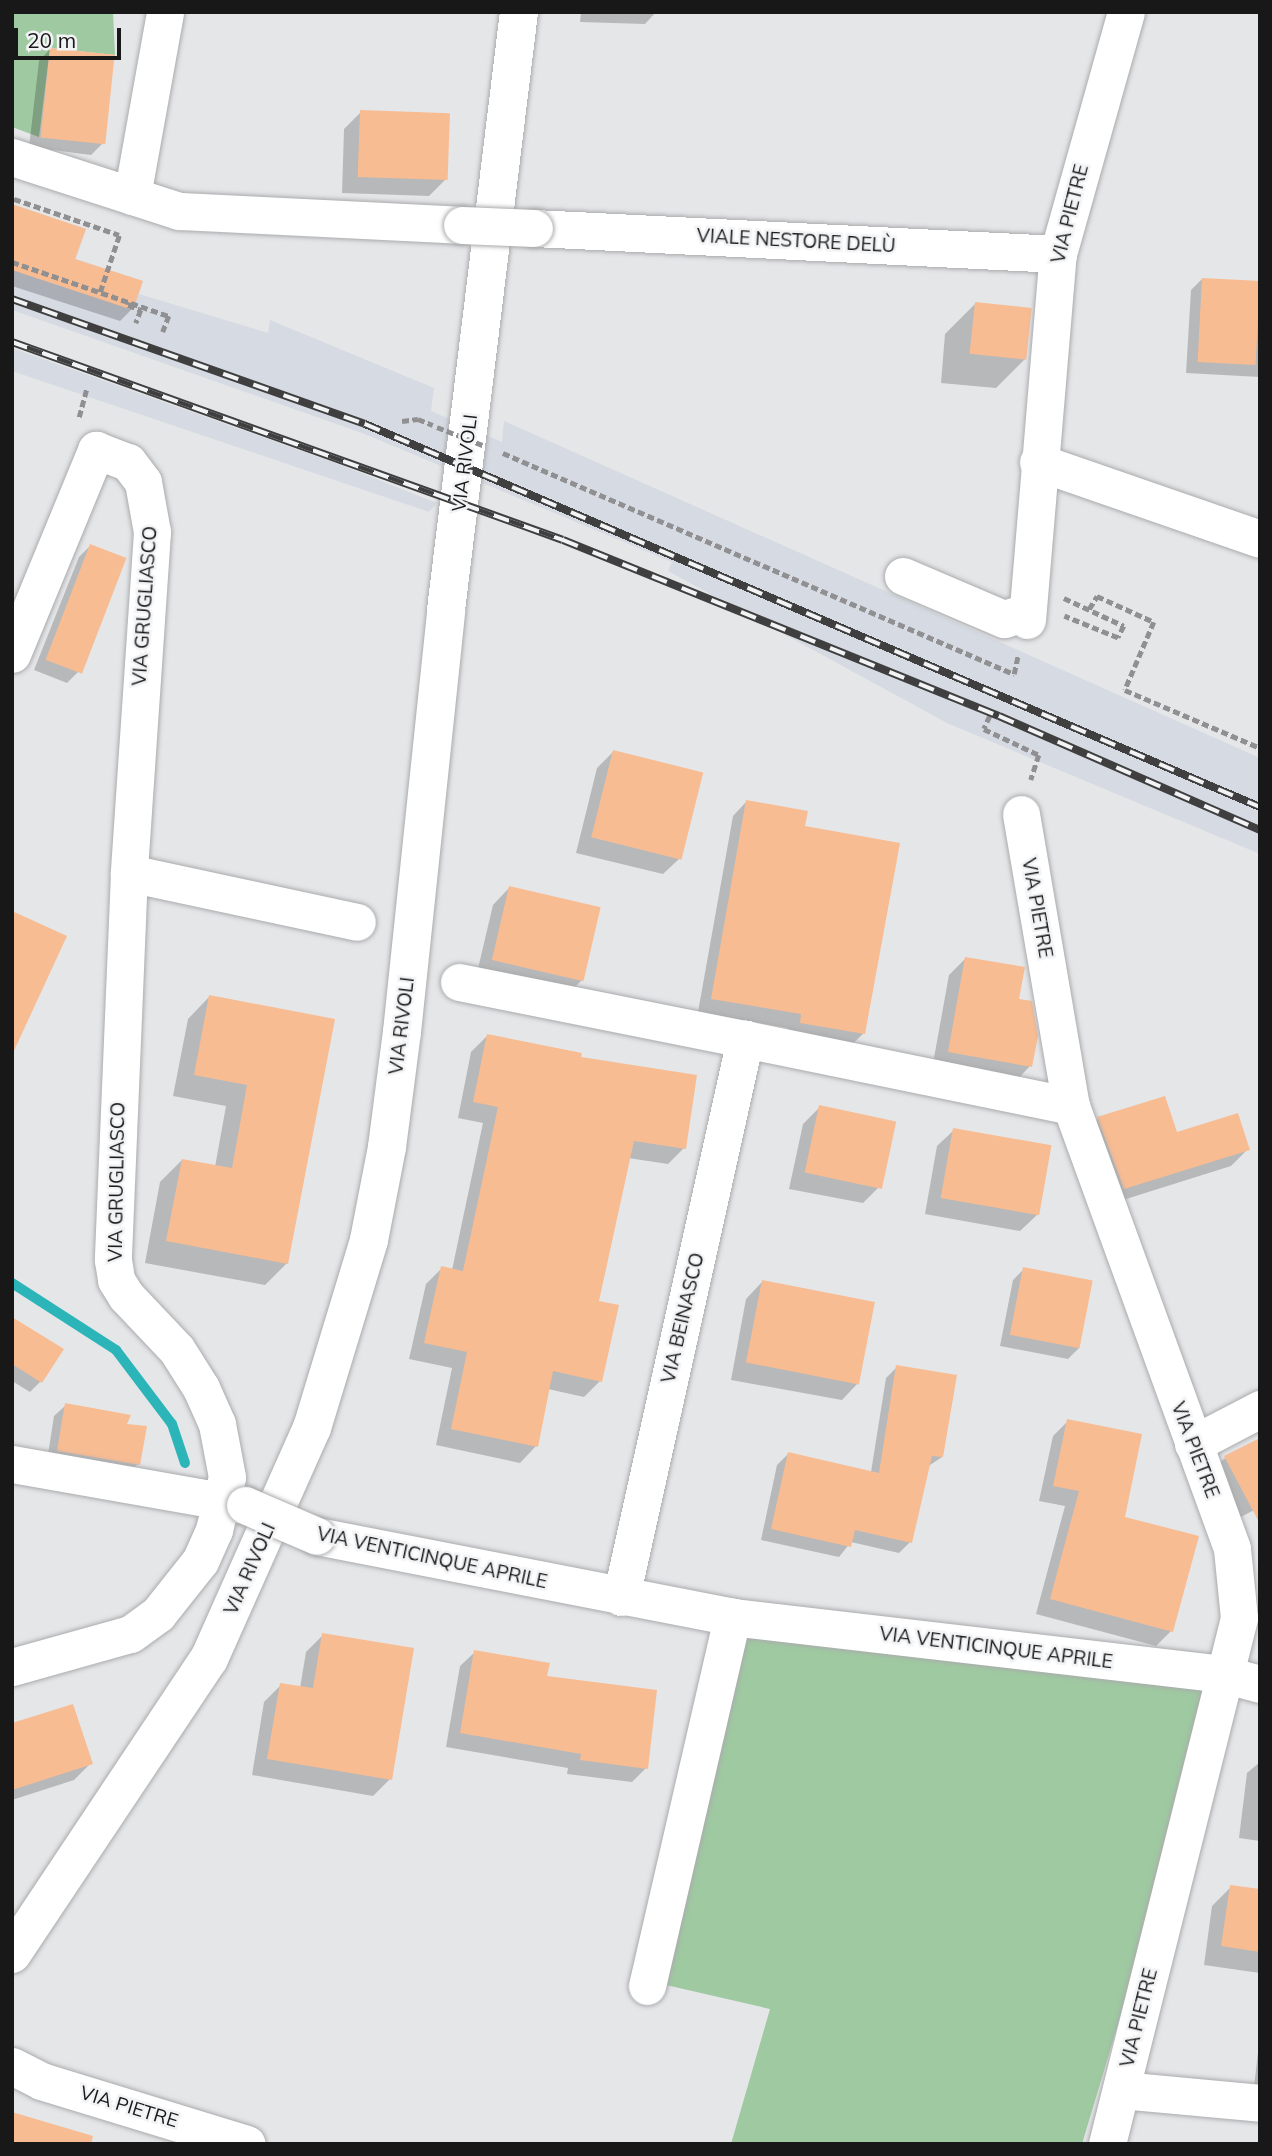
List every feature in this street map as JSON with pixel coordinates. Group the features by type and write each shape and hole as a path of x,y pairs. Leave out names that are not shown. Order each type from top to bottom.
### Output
{"street":[{"path":"12,157 132,195 165,12"},
{"name":"VIA RIVOLI","path":"12,1954 209,1659 312,1428 369,1240 387,1147 402,1032 446,610 519,12"},
{"name":"VIA PIETRE","path":"1035,607 1038,462 1058,254 1126,12"},
{"name":"VIALE NESTORE DELÙ","path":"132,195 179,211 1058,254"},
{"name":"VIA GRUGLIASCO","path":"12,654 96,450 128,462 143,482 152,532 129,873 115,1270 126,1296 177,1350 201,1388 225,1453 234,1502 200,1561 158,1614 130,1634 12,1667"},
{"path":"1038,462 1260,539"},
{"path":"903,576 1004,618 1035,607"},
{"name":"VIA PIETRE","path":"1021,814 1071,1106 1232,1549 1240,1618 1223,1674 1107,2144"},
{"path":"129,873 357,922"},
{"path":"459,982 1071,1106"},
{"name":"VIA BEINASCO","path":"621,1597 745,1039"},
{"path":"1193,1444 1260,1409"},
{"name":"VIA VENTICINQUE APRILE","path":"12,1464 234,1502 317,1536 732,1617 1223,1674 1260,1684"},
{"path":"646,1986 732,1617"},
{"name":"VIA PIETRE","path":"12,2066 41,2081 247,2144"},
{"name":"VIA PIETRE","path":"1121,2090 1260,2103"}],"path":[{"path":"100,292 132,195"},
{"path":"12,199 119,235"},
{"path":"12,262 169,316 163,332"},
{"path":"129,302 128,305 141,310 136,323"},
{"path":"85,395 87,388"},
{"path":"402,421 418,419 485,446 1014,674 1035,607"},
{"path":"1089,609 1097,596 1154,622 1125,690 1260,748"},
{"path":"1035,607 1089,609 1124,626 1118,638 1035,607"},
{"path":"989,716 984,729 1039,755 1021,814"}],"shaded area":[{"path":"12,204 86,229 76,259 143,281 139,294 268,333 270,320 434,388 431,411 502,442 504,421 1260,758 1260,854 949,724 668,571 672,562 362,433 12,310"},
{"path":"12,348 341,465 437,503 429,512 12,371"}],"green space":[{"path":"12,12 113,12 115,55 50,48 39,137 12,127"},
{"path":"751,1619 1223,1674 1082,2144 731,2144 770,2009 666,1985"}],"building":[{"path":"50,48 115,55 105,144 41,138"},
{"path":"360,110 450,113 448,180 358,177"},
{"path":"12,204 86,229 75,259 143,281 133,310 12,270"},
{"path":"1202,278 1260,281 1256,365 1198,362"},
{"path":"975,302 1032,308 1026,360 970,354"},
{"path":"90,544 126,558 82,674 46,660"},
{"path":"613,750 703,772 681,860 591,837"},
{"path":"746,800 808,811 805,826 900,843 865,1034 800,1023 801,1014 711,999"},
{"path":"509,886 601,907 583,981 492,960"},
{"path":"12,911 67,936 12,1055"},
{"path":"965,957 1025,967 1019,999 1032,1001 1038,1036 1032,1067 948,1052"},
{"path":"209,995 335,1019 288,1264 166,1241 182,1159 232,1168 247,1085 194,1075"},
{"path":"487,1034 582,1053 581,1057 697,1075 686,1149 634,1141 599,1301 619,1305 602,1382 553,1371 538,1447 451,1429 467,1352 424,1343 441,1266 463,1271 498,1107 473,1102"},
{"path":"1165,1096 1177,1132 1238,1113 1250,1150 1124,1189 1097,1117"},
{"path":"819,1105 896,1121 882,1189 805,1172"},
{"path":"953,1128 1051,1145 1039,1215 941,1198"},
{"path":"1023,1267 1093,1281 1080,1348 1010,1335"},
{"path":"762,1280 875,1302 859,1384 746,1362"},
{"path":"12,1317 64,1349 42,1383 12,1364"},
{"path":"896,1365 957,1375 943,1457 932,1456 912,1543 855,1530 851,1547 771,1529 788,1452 879,1473"},
{"path":"65,1403 131,1415 127,1424 147,1426 140,1465 57,1451"},
{"path":"1067,1419 1142,1434 1125,1517 1199,1536 1173,1632 1050,1599 1079,1491 1053,1486"},
{"path":"1260,1438 1260,1524 1224,1456"},
{"path":"322,1633 414,1648 392,1780 267,1759 280,1683 313,1688"},
{"path":"474,1650 550,1663 547,1676 657,1690 648,1769 580,1760 581,1754 460,1733"},
{"path":"73,1704 93,1764 12,1790 12,1723"},
{"path":"1230,1885 1260,1889 1260,1952 1221,1946"},
{"path":"12,2112 93,2136 91,2144 12,2144"}],"waterway":[{"path":"12,1283 116,1350 172,1424 185,1463"}],"railway":[{"path":"12,299 365,424 1260,807"},
{"path":"12,342 563,540 999,716 1260,830"}]}
